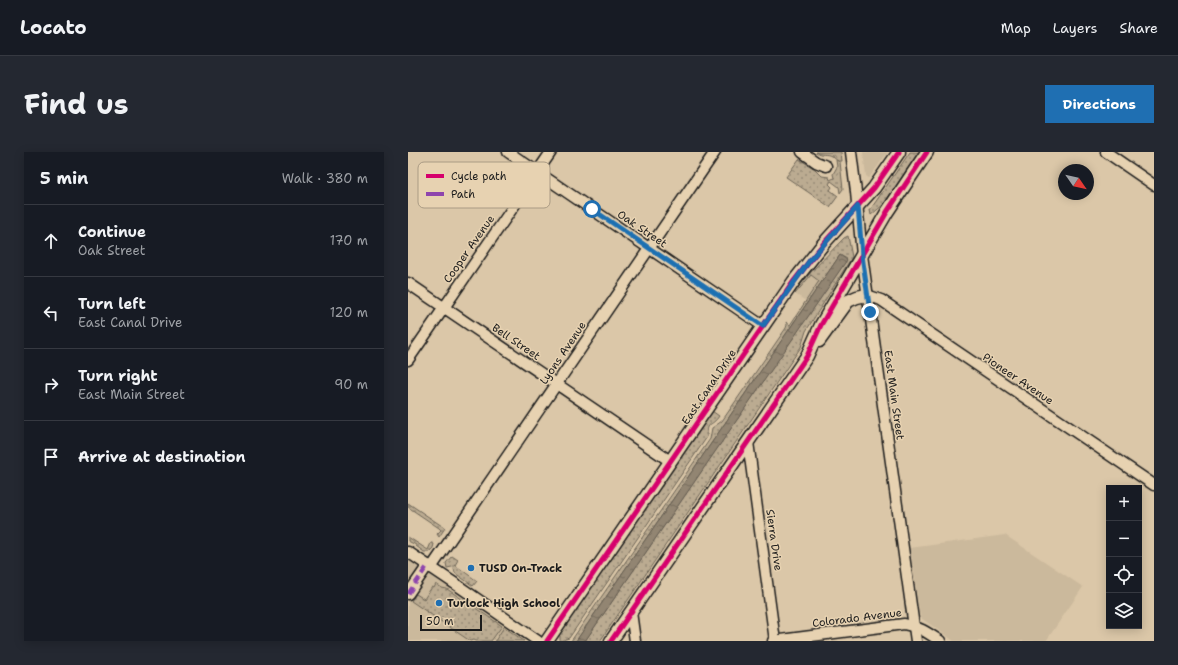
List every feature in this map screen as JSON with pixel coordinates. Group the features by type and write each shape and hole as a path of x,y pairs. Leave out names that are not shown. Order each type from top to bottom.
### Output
{"main road":[{"name":"East Canal Drive","path":"547,641 807,264 874,188 898,152"},
{"path":"807,356 821,325 887,212 927,152"},
{"path":"611,641 807,356 828,331 848,301 867,295"}],"street":[{"name":"Oak Street","path":"508,152 522,162"},
{"name":"Cooper Avenue","path":"544,162 551,152"},
{"name":"Lyons Avenue","path":"408,594 556,384 716,152"},
{"path":"802,152 816,162 826,166"},
{"name":"East Main Street","path":"851,152 867,295 916,641"},
{"path":"1106,152 1154,185"},
{"name":"Oak Street","path":"550,181 763,326"},
{"name":"Cooper Avenue","path":"408,360 512,208"},
{"name":"Bell Street","path":"408,283 670,461"},
{"name":"Pioneer Avenue","path":"867,295 881,300 1154,485"},
{"name":"Sierra Drive","path":"748,442 775,641"},
{"path":"408,552 538,641"},
{"path":"631,612 635,641"},
{"name":"Colorado Avenue","path":"775,641 904,624 914,625 925,630 940,641"}],"shaded area":[{"path":"863,152 888,152 869,178 866,176"},
{"path":"811,275 820,281 806,301 795,294"},
{"path":"1005,535 1083,587 1046,641 954,641 921,618 910,548"},
{"name":"Turlock High School","path":"408,560 526,640 527,641 408,641"}],"green space":[{"path":"816,152 841,152 842,161 829,155"},
{"path":"910,152 919,152 883,205 871,215 870,210"},
{"path":"799,159 815,169 822,176 829,177 830,180 834,178 833,174 837,167 836,160 840,162 843,189 840,193 839,187 831,181 829,184 832,187 830,190 838,196 830,207 786,177"},
{"path":"848,236 852,257 806,331 801,347 600,641 585,641 847,259 840,255 576,641 571,641 710,439 712,428 722,421 786,328 786,322 790,325 819,281 811,275 795,294 796,290 811,272 844,238"},
{"path":"712,411 719,416 709,426 707,437 569,638 560,641 559,635"},
{"path":"408,503 445,528 439,537 437,534 441,530 408,507"},
{"path":"408,537 428,550 432,543 434,544 433,548 429,552 424,552 416,545 408,541"},
{"path":"452,556 458,560 455,565 477,581 473,586 455,573 452,567 447,568 446,563"},
{"path":"436,584 447,589 502,626 491,641 470,641 411,601 416,594 424,599 432,587 434,588"},
{"path":"504,627 524,641 495,641"}],"water":[{"path":"840,255 847,260 585,641 576,641"}],"marked path":[{"path":"408,594 428,565"}],"cycle path":[{"path":"547,641 794,281 824,243 874,188 899,152"},
{"path":"611,641 807,356 821,325 887,212 927,152"}],"place":[{"name":"TUSD On-Track","path":"471,568"},
{"name":"Turlock High School","path":"439,603"}],"route":[{"path":"592,209 763,326 810,260 858,206 862,255 870,312"}]}
